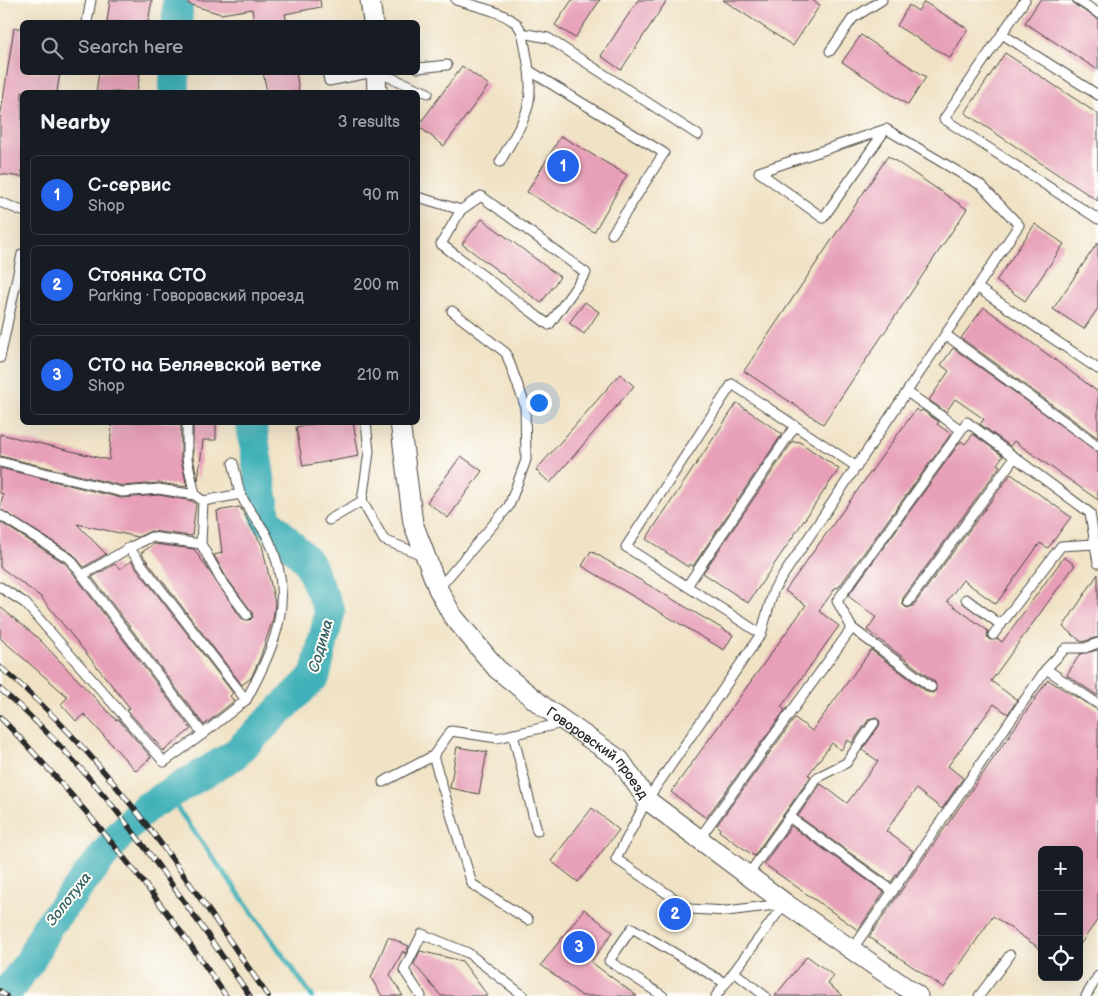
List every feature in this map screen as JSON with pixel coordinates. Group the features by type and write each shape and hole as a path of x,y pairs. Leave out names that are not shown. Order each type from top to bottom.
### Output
{"street":[{"path":"370,0 373,20"},
{"path":"376,75 377,90"},
{"name":"Говоровский проезд","path":"400,425 413,524 438,589 452,615 497,669 566,722 620,760 647,800 785,903 918,996"}],"lane":[{"path":"87,20 92,0"},
{"path":"456,0 502,15 514,21 522,33 532,87 529,108 500,162"},
{"path":"830,51 853,18 882,0"},
{"path":"1025,0 944,119 1098,219"},
{"path":"1078,0 1098,13"},
{"path":"522,33 548,38 698,135"},
{"path":"1002,34 1098,95"},
{"path":"420,68 447,66"},
{"path":"530,70 664,153 612,234"},
{"path":"328,75 329,81 360,75"},
{"path":"383,75 428,93"},
{"path":"785,903 727,911 690,909 616,859 647,800 762,634 774,589 1019,225 982,186 886,129 759,172 823,218 886,129"},
{"path":"481,196 586,274 549,325 441,244 461,210 481,196"},
{"path":"420,198 461,210"},
{"path":"0,202 20,209"},
{"path":"0,358 20,263"},
{"path":"978,288 1098,368"},
{"path":"438,589 509,506 526,460 525,405 506,353 452,311"},
{"path":"946,335 1098,446"},
{"path":"762,634 626,547 732,384 857,466"},
{"path":"907,392 961,430"},
{"path":"931,687 852,628 837,601 967,422 1090,513 1098,563"},
{"path":"187,425 187,459 195,495"},
{"path":"366,425 369,452 362,501 384,540 425,556"},
{"path":"687,586 795,426"},
{"path":"908,602 1015,457"},
{"path":"0,462 122,492 159,490 195,495 203,501 240,494"},
{"path":"0,587 25,603 164,762 246,700 276,639 280,622 281,584 274,551 254,514 240,494 233,464"},
{"path":"203,501 201,544 221,580 247,615"},
{"path":"328,520 362,501"},
{"path":"0,515 70,559 203,734"},
{"path":"83,575 151,537 201,544"},
{"path":"993,635 1061,546 1094,544"},
{"path":"130,548 246,700"},
{"path":"966,599 1001,625"},
{"path":"699,838 852,628"},
{"path":"852,950 1046,669 1066,648 1085,648 1098,643"},
{"path":"1046,669 1098,704"},
{"path":"383,782 434,756 450,731 496,738 566,722"},
{"path":"748,875 818,777 846,763 874,723"},
{"path":"513,734 537,832"},
{"path":"434,756 472,884 528,920"},
{"path":"789,817 893,891"},
{"path":"716,996 785,903"},
{"path":"663,996 609,961 632,928 726,984"},
{"path":"421,996 404,970 422,934 468,953 524,996"},
{"path":"979,996 1010,955"},
{"path":"734,972 765,996"},
{"path":"1086,996 1098,976"}],"building":[{"path":"110,0 152,0 148,20 107,20"},
{"path":"189,0 320,0 321,7 285,14 286,20 254,20 252,9 221,14 188,4"},
{"path":"572,0 600,0 575,38 555,25"},
{"path":"638,0 667,0 621,70 601,56"},
{"path":"723,0 812,0 820,5 793,46"},
{"path":"1040,0 1072,0 1075,5 1098,19 1098,70 1025,23"},
{"path":"924,2 968,29 950,58 897,26 909,5 918,11"},
{"path":"14,28 20,28 20,75 60,75 57,90 20,90 20,177 0,174 0,119"},
{"path":"861,35 926,77 908,105 842,62"},
{"path":"1005,53 1098,114 1098,201 965,113"},
{"path":"462,66 489,85 444,146 420,128 420,123"},
{"path":"99,75 140,75 137,90 96,90"},
{"path":"264,75 296,75 299,90 267,90"},
{"path":"561,136 627,175 594,232 527,192"},
{"path":"888,156 967,209 823,424 744,371"},
{"path":"482,219 560,277 541,303 462,244"},
{"path":"1035,224 1064,244 1025,301 996,281"},
{"path":"1098,242 1098,308 1084,329 1053,309"},
{"path":"585,302 599,312 584,334 569,323"},
{"path":"984,307 1098,392 1098,438 961,338"},
{"path":"953,348 1098,452 1098,500 1014,441 1010,446 980,424 984,419 955,399 946,412 929,400 949,371 941,365"},
{"path":"620,374 634,386 550,483 536,470"},
{"path":"737,403 782,434 693,566 690,564 688,567 646,539"},
{"path":"916,409 920,412 922,410 939,422 937,424 951,434 819,611 839,626 781,707 785,710 706,818 671,792 806,605 785,591"},
{"path":"112,425 181,425 181,459 187,487 159,483 123,486 0,456 0,434 109,460"},
{"path":"193,425 216,425 216,440 203,440 198,481 193,458"},
{"path":"307,425 354,425 359,456 303,466 296,427"},
{"path":"973,434 1003,456 997,464 1000,466 903,598 902,604 907,608 913,606 1011,474 1071,517 1048,548 1040,543 996,604 963,580 947,601 988,631 987,637 990,640 998,639 1002,642 1064,557 1075,565 991,681 1017,700 1008,714 994,704 948,766 963,778 942,809 916,789 886,831 913,851 891,882 798,816 821,784 847,803 878,761 862,750 879,726 880,721 875,717 869,719 852,743 848,740 841,750 832,743 808,775 811,776 754,856 719,831 720,828 717,825 795,718 812,731 871,650 927,692 933,693 936,690 935,682 867,630 876,617 848,596 961,441 965,444"},
{"path":"793,441 796,443 798,441 839,469 748,603 703,573"},
{"path":"461,456 482,471 448,518 427,502"},
{"path":"0,468 121,498 159,495 192,501 196,504 192,536 151,531 138,537 77,524 106,554 84,567 73,554 0,509 3,494 0,493"},
{"path":"240,507 262,545 275,603 273,619 260,658 251,678 242,685 141,553 154,544 194,549 242,619 250,620 253,617 252,612 226,577 214,555 222,553 217,511"},
{"path":"0,522 66,564 191,729 164,751 127,710 130,708 41,597 0,567"},
{"path":"591,551 733,635 724,650 582,566"},
{"path":"131,561 233,693 230,696 234,701 204,725 92,577 115,564 120,569"},
{"path":"1098,574 1098,637 1082,642 1063,627"},
{"path":"0,607 36,636 116,720 118,719 151,757 136,771 84,714 76,721 61,704 68,697 0,638"},
{"path":"1098,650 1098,696 1067,675 1080,654"},
{"path":"1048,680 1098,710 1098,919 1083,940 1083,846 1038,846 1038,947 993,916 944,988 869,937"},
{"path":"457,747 487,752 479,794 450,788"},
{"path":"592,808 619,830 578,882 551,861"},
{"path":"791,826 884,892 858,930 764,864"},
{"path":"584,909 613,932 591,962 637,996 582,996 541,965"},
{"path":"388,937 409,946 405,954 403,951 390,975 403,996 382,996 371,978"},
{"path":"420,951 462,961 488,996 441,996 414,964"},
{"path":"807,956 834,976 828,984 843,996 775,996"}],"waterway":[{"name":"Содима","path":"177,20 178,0"},
{"name":"Содима","path":"174,90 175,75"},
{"name":"Содима","path":"4,996 30,961 47,927 119,836 144,809 234,755 315,676 330,612 308,562 266,519 251,425"},
{"path":"168,795 312,996"}],"railway":[{"path":"0,667 40,703 112,781 177,865 268,996"},
{"path":"0,689 37,722 104,795 165,874 250,996"},
{"path":"0,717 61,783 119,852 174,923 226,996"},
{"path":"0,991 6,996"}],"place":[{"name":"С-сервис","path":"563,166"},
{"name":"Стоянка СТО","path":"675,914"},
{"name":"СТО на Беляевской ветке","path":"579,947"}],"water label":[{"name":"Золотуха","path":"69,899"}]}
